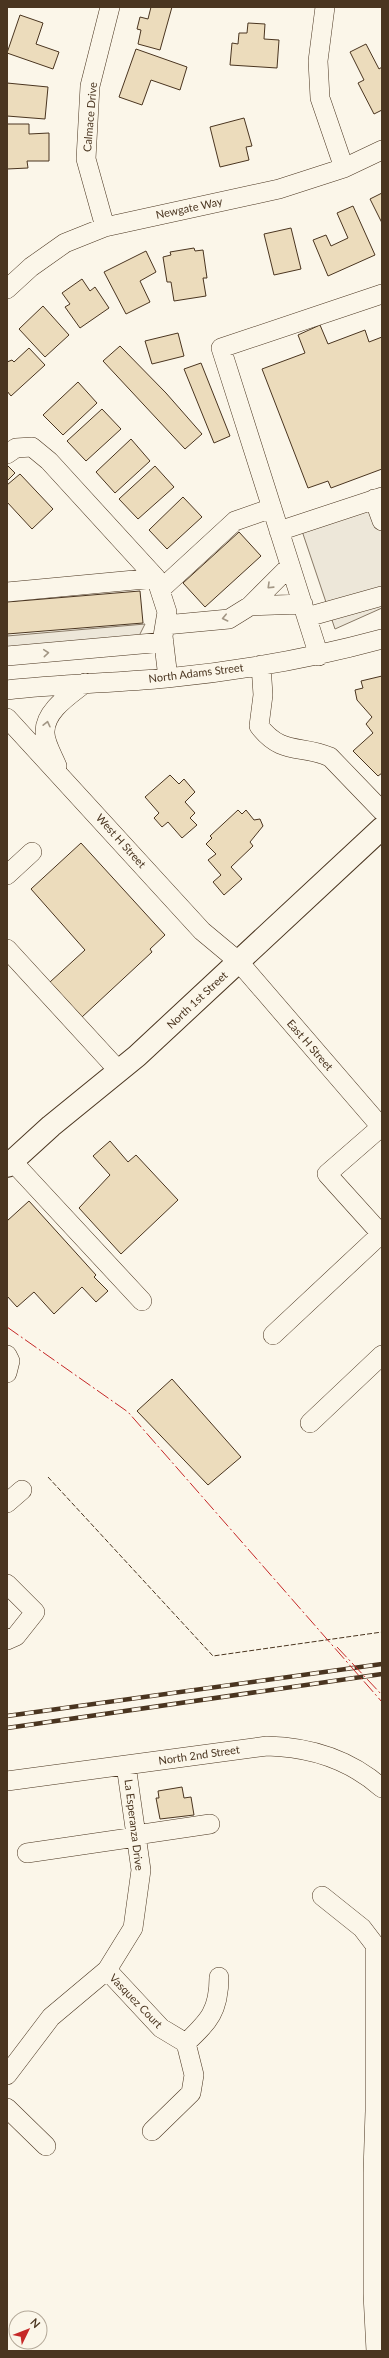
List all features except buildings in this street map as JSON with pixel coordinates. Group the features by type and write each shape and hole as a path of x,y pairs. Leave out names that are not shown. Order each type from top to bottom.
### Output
{"main road":[{"name":"North 1st Street","path":"10,1164 51,1126 119,1071 382,828"}],"street":[{"name":"Calmace Drive","path":"105,227 86,159 90,86 110,7"},
{"path":"325,7 318,61 320,98 344,168"},
{"name":"Newgate Way","path":"7,289 30,267 65,243 105,227 279,189 344,168 382,150"},
{"path":"319,656 221,348 382,294"},
{"path":"7,454 16,448 32,447 49,461 158,584 167,612 164,633 168,678"},
{"path":"279,531 378,498 382,521"},
{"path":"7,592 158,584 235,521 272,508"},
{"path":"7,656 164,633 229,619 250,606 290,566"},
{"path":"250,606 305,610 382,596"},
{"name":"North Adams Street","path":"7,690 168,678 319,656 382,639"},
{"path":"261,665 263,696 259,726 268,739 282,746 320,752 330,757 382,811"},
{"path":"60,774 45,734 48,718 55,708 85,683"},
{"name":"West H Street","path":"7,718 60,774 202,931 238,962"},
{"path":"7,875 32,852"},
{"path":"7,949 119,1071"},
{"name":"East H Street","path":"238,962 382,1127"},
{"path":"273,1335 382,1234 328,1174 382,1127"},
{"path":"10,1164 142,1301"},
{"path":"7,1355 10,1361 7,1372"},
{"path":"310,1423 382,1355"},
{"path":"7,1503 22,1490"},
{"path":"7,1584 35,1612 16,1636 7,1640"},
{"name":"North 2nd Street","path":"7,1781 254,1747 297,1747 344,1762 382,1788"},
{"name":"La Esperanza Drive","path":"7,2075 51,2017 107,1970 134,1928 141,1870 126,1765"},
{"path":"27,1853 210,1824"},
{"path":"322,1896 362,1928 374,1945 376,2111 373,2172 373,2294 376,2351"},
{"name":"Vasquez Court","path":"107,1970 161,2028 186,2043"},
{"path":"152,2131 191,2093 194,2075 186,2043 208,2022 216,2005 219,1977"},
{"path":"7,2108 46,2146"}],"shaded area":[{"path":"382,497 382,608 335,629 300,525"},
{"path":"145,624 138,638 7,649 7,636"}],"railway":[{"path":"7,1716 382,1664"},
{"path":"7,1728 382,1674"}],"fence":[{"path":"48,1477 213,1656 382,1632"}],"power":[{"path":"7,1327 128,1412 382,1702"},
{"path":"337,1647 382,1695"}]}
